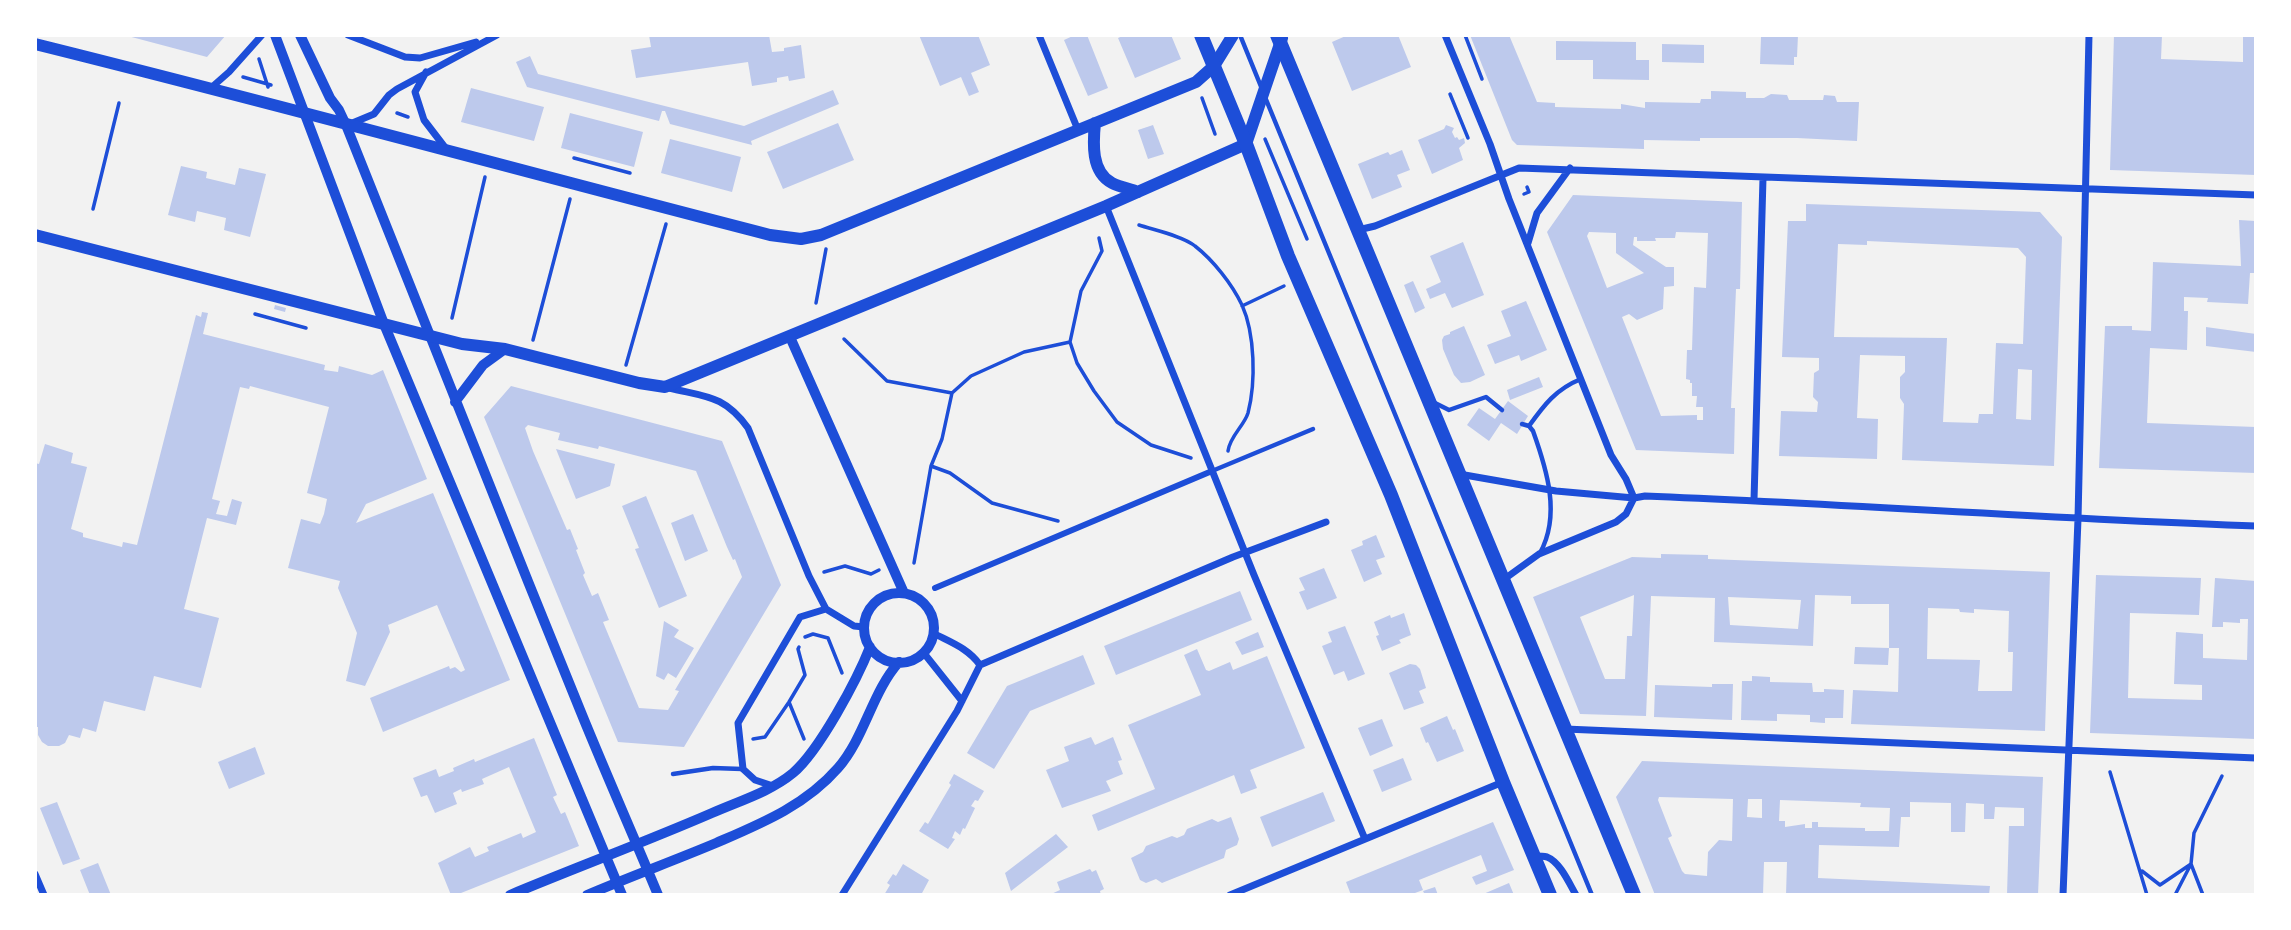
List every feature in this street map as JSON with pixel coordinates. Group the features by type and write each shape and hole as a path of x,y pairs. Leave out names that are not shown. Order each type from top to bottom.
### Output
{"main road":[{"path":"1201,35 1298,279 1391,495 1550,895"},
{"path":"35,44 212,87 346,125 783,237 801,239 821,235 1196,82 1214,66 1233,35"},
{"path":"35,234 462,344 505,349 639,383 665,387 1106,206 1246,144 1280,37"},
{"path":"1280,37 1357,230 1634,895"},
{"path":"1095,123 1093,143 1096,163 1109,182 1138,192"}],"street":[{"path":"212,87 262,35"},
{"path":"275,35 384,324 622,895"},
{"path":"300,35 346,125 455,402 658,895"},
{"path":"348,35 405,57 420,58 492,36"},
{"path":"1040,35 1078,130"},
{"path":"1445,35 1611,455 1634,498 1626,514 1616,522 1539,554 1502,580"},
{"path":"2063,895 2078,519 2090,35"},
{"path":"346,125 374,114 389,95 492,36"},
{"path":"426,72 415,92 424,120 448,151"},
{"path":"1357,230 1375,226 1519,167 2256,195"},
{"path":"1527,243 1537,213 1570,168"},
{"path":"1754,500 1763,178"},
{"path":"1106,206 1245,552 1365,839"},
{"path":"790,337 904,593"},
{"path":"455,402 483,365 505,349"},
{"path":"665,387 722,401 740,417 748,428 809,576 826,609 854,626 864,626"},
{"path":"935,588 1212,471"},
{"path":"1459,474 1549,490 1634,498 1645,496 1754,500 2078,519 2256,526"},
{"path":"842,895 962,701 980,665 1245,552 1326,522"},
{"path":"904,593 917,598 927,608 933,633 928,646 912,660 886,660 870,647 864,626 869,610 877,601 888,595 904,593"},
{"path":"774,787 755,779 743,769 738,723 800,617 826,609"},
{"path":"933,633 961,647 974,656 980,665"},
{"path":"510,895 774,787 812,754 863,665 870,647"},
{"path":"923,652 962,701"},
{"path":"587,895 782,814 812,794 838,768 856,741 890,672 899,662"},
{"path":"1565,729 2256,758"},
{"path":"1230,895 1503,782"},
{"path":"1535,856 1547,857 1553,862 1576,895"},
{"path":"35,874 44,895"}],"lane":[{"path":"1240,35 1592,895"},
{"path":"1529,426 1552,396 1581,379"},
{"path":"1426,396 1449,410 1486,397 1502,410"},
{"path":"1522,424 1529,426 1535,438 1549,490 1549,533 1539,554"},
{"path":"1212,471 1313,429"},
{"path":"673,774 713,768 743,769"}],"path":[{"path":"1465,35 1482,79"},
{"path":"243,77 269,85 257,55"},
{"path":"1450,94 1468,138"},
{"path":"1202,99 1215,134"},
{"path":"93,209 119,103"},
{"path":"397,113 412,118"},
{"path":"1265,137 1307,239"},
{"path":"574,158 630,173"},
{"path":"452,317 486,176"},
{"path":"1524,194 1529,192 1527,187"},
{"path":"532,342 570,198"},
{"path":"626,367 666,222"},
{"path":"1139,225 1194,244 1224,277 1242,306 1250,336 1253,377 1248,415 1229,444 1228,453"},
{"path":"1099,238 1102,251 1081,291 1070,342 1077,363 1117,422 1151,445 1191,458"},
{"path":"816,303 827,247"},
{"path":"1242,306 1298,279"},
{"path":"255,314 306,328"},
{"path":"844,339 887,381 953,393"},
{"path":"914,563 931,466 942,439 953,393 971,376 1024,352 1070,342"},
{"path":"931,466 950,472 992,503 1060,521"},
{"path":"824,572 845,566 871,574 879,570"},
{"path":"744,741 765,737 805,675 798,649 806,635 828,638 844,676"},
{"path":"789,702 812,754"},
{"path":"2110,772 2147,895"},
{"path":"2175,895 2191,864 2194,833 2222,776"},
{"path":"2140,870 2160,885 2191,864"},
{"path":"2191,864 2203,895"}],"building":[{"path":"124,35 226,35 207,57"},
{"path":"649,35 769,35 772,52 801,45 805,78 789,81 788,76 777,78 777,82 752,86 748,62 636,78 631,50 651,47"},
{"path":"919,35 978,35 990,65 971,73 979,92 969,96 961,77 940,86"},
{"path":"1075,35 1087,35 1108,88 1088,96 1064,40"},
{"path":"1125,35 1171,35 1181,59 1135,78 1118,38"},
{"path":"1348,35 1398,35 1411,67 1352,91 1332,42"},
{"path":"1470,35 1509,35 1537,102 1555,103 1555,107 1621,109 1621,104 1645,108 1645,102 1700,103 1701,99 1711,99 1711,91 1746,92 1746,98 1764,98 1771,94 1787,95 1789,100 1823,100 1824,95 1835,96 1837,102 1859,102 1857,141 1797,138 1644,140 1644,149 1517,145 1512,140"},
{"path":"1798,35 1794,65 1760,64 1761,37"},
{"path":"2114,35 2162,35 2161,59 2243,62 2243,35 2256,35 2256,175 2110,170"},
{"path":"1556,41 1636,42 1636,60 1649,60 1649,80 1593,79 1593,60 1556,60"},
{"path":"1662,44 1704,45 1704,63 1662,62"},
{"path":"530,56 538,74 744,126 833,90 839,104 751,141 752,145 670,124 665,111 662,111 659,121 527,87 516,62"},
{"path":"471,88 544,107 534,141 461,122"},
{"path":"570,113 643,132 634,167 561,148"},
{"path":"838,123 854,160 783,189 767,152"},
{"path":"1153,125 1164,154 1148,159 1138,130"},
{"path":"1446,125 1454,128 1452,132 1455,138 1464,138 1465,143 1459,148 1463,160 1432,174 1418,140 1444,129"},
{"path":"670,139 741,157 732,192 661,173"},
{"path":"1402,150 1410,170 1397,175 1402,187 1372,199 1358,164 1388,152 1390,155"},
{"path":"181,166 207,172 206,178 235,185 239,168 266,174 250,237 224,230 226,218 197,211 195,222 168,215"},
{"path":"1573,195 1742,202 1740,289 1736,289 1731,408 1735,408 1734,454 1636,450 1547,232","holes":["1589,232 1616,233 1616,253 1644,273 1607,288 1587,236","1676,232 1708,233 1706,288 1694,287 1692,350 1687,350 1686,379 1692,383 1692,396 1697,396 1696,407 1703,407 1703,420 1697,420 1697,415 1661,416 1622,317 1629,314 1637,320 1663,309 1664,287 1674,286 1674,267 1666,267 1633,245 1634,237 1637,237 1637,241 1656,241 1655,238 1675,238"]},
{"path":"1806,204 2040,212 2062,237 2054,466 1902,460 1904,404 1900,398 1900,377 1905,372 1905,356 1860,355 1857,418 1878,419 1877,459 1779,456 1781,411 1817,412 1818,402 1813,397 1814,373 1819,370 1819,358 1782,357 1788,221 1806,221","holes":["1867,241 2018,248 2026,257 2023,344 1996,343 1993,414 1979,414 1978,423 1943,422 1947,338 1834,337 1838,244 1867,245","2018,369 2032,370 2031,420 2016,419"]},
{"path":"2239,220 2256,221 2256,273 2250,273 2248,304 2207,302 2208,298 2184,297 2184,311 2188,311 2187,350 2150,348 2147,423 2256,427 2256,473 2099,468 2105,326 2132,326 2132,330 2151,331 2153,262 2241,266"},
{"path":"1463,242 1484,295 1452,308 1445,293 1430,299 1426,289 1441,282 1430,256"},
{"path":"1413,281 1425,308 1415,313 1404,285"},
{"path":"1526,301 1547,350 1521,361 1519,355 1495,364 1487,345 1511,336 1501,311"},
{"path":"275,305 286,308 285,312 274,309"},
{"path":"202,312 208,313 203,334 325,365 324,370 338,372 339,366 372,375 383,370 427,479 366,504 356,523 433,493 510,680 383,732 370,698 449,666 450,669 455,667 461,672 465,670 437,605 388,625 390,632 365,686 346,681 357,633 338,588 340,581 288,568 301,519 320,524 324,514 327,499 307,493 329,407 250,386 249,389 240,387 212,499 220,501 216,514 227,516 232,499 242,502 236,525 207,518 184,609 219,618 201,688 154,676 145,711 104,701 96,732 83,728 80,738 69,735 65,743 59,746 48,746 42,742 38,727 35,727 35,463 39,464 45,444 73,453 71,463 87,467 71,529 83,533 83,537 122,547 123,542 137,545 196,315 201,317"},
{"path":"1464,326 1485,375 1461,383 1454,375 1442,340 1450,332"},
{"path":"2206,327 2256,334 2256,352 2206,346"},
{"path":"1539,377 1543,387 1510,400 1507,390"},
{"path":"511,386 722,441 781,585 684,747 618,742 484,417","holes":["528,425 560,433 558,440 598,449 599,446 696,471 727,547 733,560 735,559 742,577 675,690 679,691 668,710 639,708 603,622 609,620 598,593 592,596 583,575 585,573 576,550 578,549 570,529 567,530 525,428"]},
{"path":"1508,401 1528,416 1517,434 1501,423 1489,441 1467,425 1479,408 1495,419"},
{"path":"556,449 615,464 610,486 576,499"},
{"path":"646,496 687,596 659,608 635,549 639,548 622,506"},
{"path":"693,514 708,551 685,561 671,523"},
{"path":"1376,535 1385,557 1376,560 1382,574 1364,582 1351,550"},
{"path":"1661,554 1708,555 1708,559 2050,572 2045,731 1851,724 1853,690 1898,692 1899,648 1889,648 1889,604 1851,604 1851,596 1815,595 1813,646 1714,642 1715,598 1651,596 1646,716 1580,714 1533,597 1632,557 1661,558","holes":["1634,595 1632,636 1627,636 1625,679 1605,679 1580,617","1728,597 1801,600 1798,629 1730,625","1928,608 1959,609 1960,612 1974,613 1974,609 2009,611 2008,652 2013,652 2012,691 1978,691 1980,660 1927,659"]},
{"path":"1324,568 1337,598 1307,610 1299,592 1305,590 1299,578"},
{"path":"2096,575 2201,578 2199,615 2130,613 2128,698 2202,700 2202,685 2174,684 2176,632 2203,634 2203,658 2247,660 2248,619 2240,619 2240,623 2223,622 2223,627 2212,627 2215,578 2256,581 2256,739 2090,733"},
{"path":"1240,591 1252,620 1116,675 1104,646"},
{"path":"1404,613 1411,635 1399,640 1401,643 1382,651 1374,622 1390,615 1391,618"},
{"path":"664,621 679,630 674,637 694,648 676,678 668,673 664,680 656,676"},
{"path":"1345,626 1365,674 1348,681 1344,671 1334,675 1322,646 1332,642 1328,632"},
{"path":"1258,632 1264,647 1242,655 1235,642"},
{"path":"1855,647 1889,648 1888,665 1854,664"},
{"path":"1197,649 1206,670 1209,671 1230,662 1233,670 1267,656 1305,748 1250,770 1257,788 1241,794 1234,775 1098,831 1092,815 1155,789 1128,725 1201,695 1184,655"},
{"path":"1083,655 1095,684 1030,711 994,769 967,753 1007,686"},
{"path":"1410,664 1420,669 1426,688 1419,691 1424,703 1404,710 1389,673"},
{"path":"1752,676 1770,677 1770,682 1812,683 1813,692 1824,692 1824,689 1844,690 1843,718 1825,718 1825,723 1810,722 1810,715 1777,714 1777,721 1741,720 1742,681 1752,681"},
{"path":"1712,684 1733,684 1732,720 1654,717 1655,685 1712,687"},
{"path":"1447,716 1464,751 1437,762 1420,728"},
{"path":"1382,719 1393,746 1370,756 1358,728"},
{"path":"1091,737 1095,745 1113,737 1122,760 1118,761 1123,774 1106,781 1111,791 1062,808 1046,770 1069,761 1064,747"},
{"path":"534,738 557,795 553,797 561,814 565,812 579,846 451,895 438,863 470,847 475,857 489,851 487,847 521,833 523,838 536,832 509,767 482,779 484,784 453,793 457,804 435,813 427,795 421,797 413,778 436,769 439,777 474,759 475,762"},
{"path":"255,747 265,774 229,789 218,762"},
{"path":"1403,758 1412,780 1382,792 1373,770"},
{"path":"1642,761 2043,777 2038,895 2007,895 2009,826 2024,826 2024,808 1995,807 1994,819 1984,819 1984,804 1966,803 1965,832 1951,832 1951,803 1910,802 1910,817 1901,817 1899,847 1819,845 1818,878 1990,886 1989,895 1786,895 1787,862 1764,862 1763,895 1655,895 1616,797","holes":["1659,797 1733,799 1732,841 1719,840 1708,852 1707,876 1685,874 1682,871 1668,838 1672,836","1748,799 1762,799 1762,818 1747,817","1780,800 1861,803 1860,807 1890,808 1889,831 1818,827 1818,822 1812,822 1812,828 1805,828 1805,824 1785,827 1785,821 1779,821"]},
{"path":"954,774 984,791 971,806 975,808 965,829 963,828 960,835 955,831 952,838 955,839 948,849 919,831 925,822 928,824 951,785 949,783"},
{"path":"1323,792 1335,821 1272,847 1260,817"},
{"path":"57,802 80,859 63,865 40,808"},
{"path":"1231,817 1239,839 1237,845 1226,850 1224,858 1162,883 1156,879 1146,883 1140,880 1131,858 1143,852 1146,846 1172,836 1177,838 1184,835 1187,829 1212,819 1218,822"},
{"path":"1493,822 1514,870 1476,885 1472,877 1487,871 1481,855 1419,880 1423,890 1415,893 1416,895 1351,895 1346,882"},
{"path":"1056,834 1068,847 1011,891 1005,873"},
{"path":"98,863 111,895 90,895 80,870"},
{"path":"903,864 929,880 921,895 884,895 890,885 887,883 893,874 896,876"},
{"path":"1090,869 1092,872 1096,870 1104,889 1100,891 1101,895 1049,895 1060,890 1057,882"},
{"path":"1509,883 1514,895 1481,895"},
{"path":"1435,887 1438,895 1425,895 1423,891"}]}
